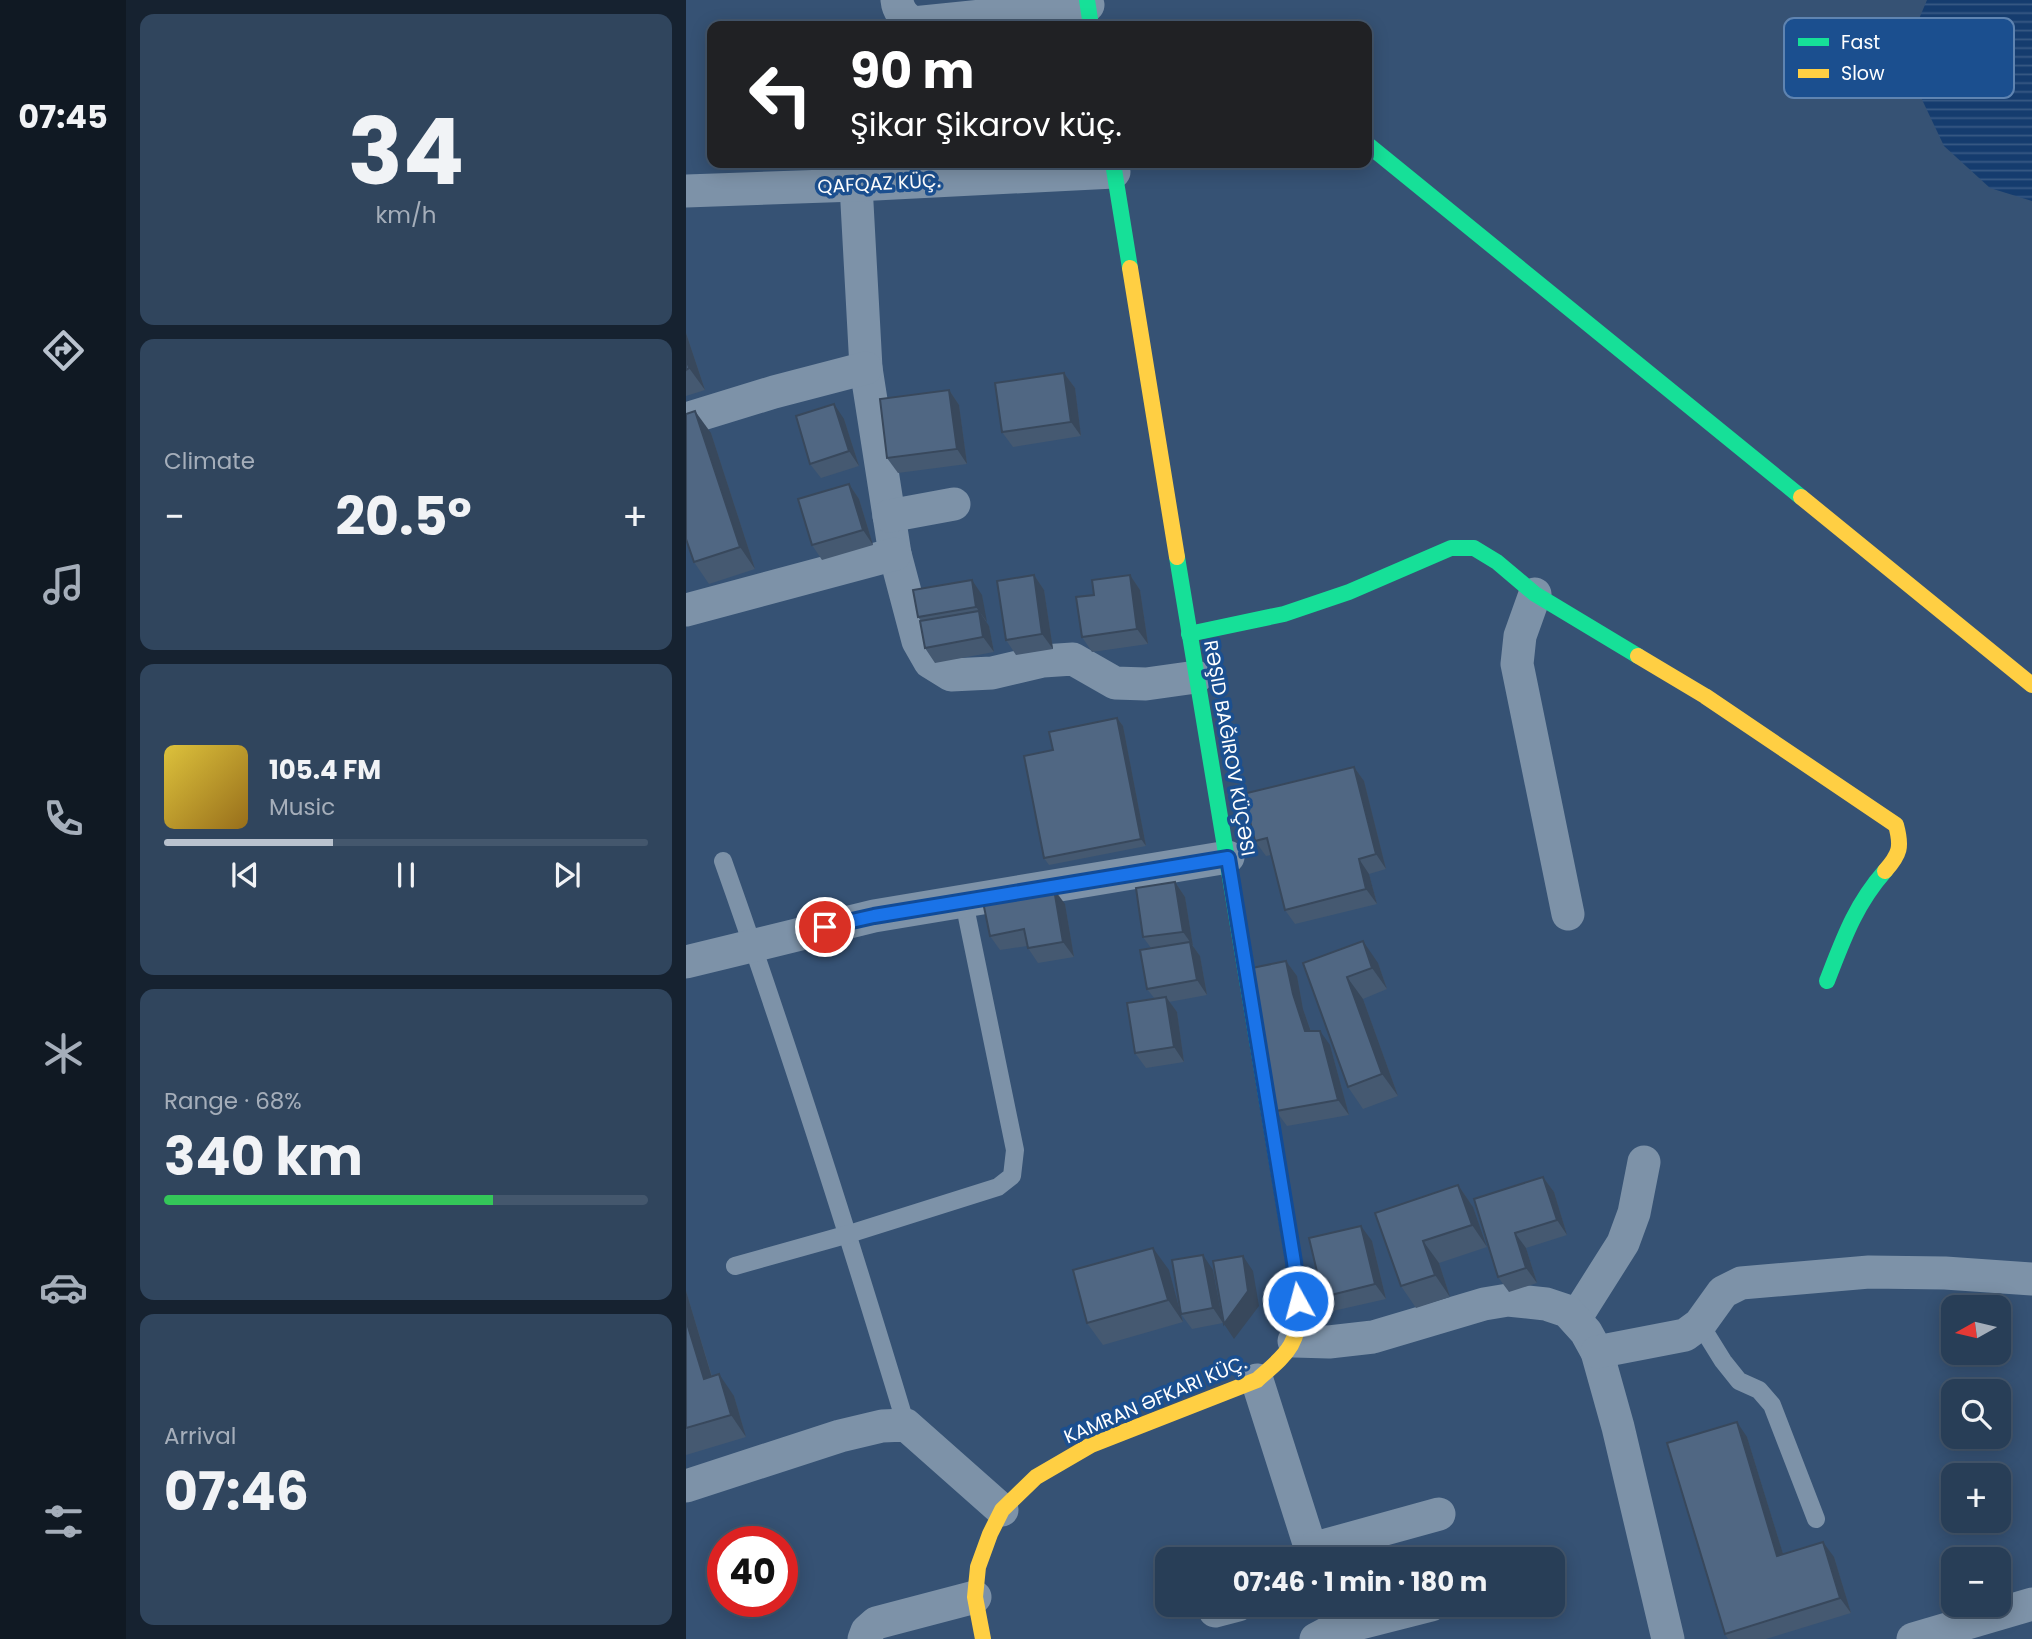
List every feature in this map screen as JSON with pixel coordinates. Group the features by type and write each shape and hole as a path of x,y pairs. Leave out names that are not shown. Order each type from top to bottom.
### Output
{"street":[{"path":"897,0 898,8 910,21"},
{"path":"940,21 1089,10"},
{"path":"1372,148 2032,685"},
{"name":"QAFQAZ KÜÇ.","path":"686,191 856,185 1099,168"},
{"path":"1113,168 1294,1262 1298,1301 1293,1341 1329,1342 1373,1338 1484,1304 1508,1300 1546,1304 1567,1311 1587,1332 1597,1352 1618,1427 1668,1639"},
{"path":"856,185 866,368 895,554 918,641 930,662 951,675 992,673 1043,661 1073,659 1115,683 1146,684 1196,677"},
{"path":"686,419 866,368"},
{"path":"889,516 954,504"},
{"path":"1189,634 1284,614 1349,592 1451,548 1474,548 1497,562 1535,594 1705,696 1896,825 1901,842 1896,859 1868,890 1850,921 1827,981"},
{"path":"686,610 895,554"},
{"path":"1535,594 1520,636 1517,664 1568,914"},
{"path":"686,962 874,916 1228,858"},
{"path":"1575,1319 1623,1243 1634,1213 1644,1162"},
{"path":"1597,1352 1685,1335 1700,1324 1723,1292 1741,1283 1869,1272 1945,1273 2032,1279"},
{"name":"KAMRAN ƏFKARI KÜÇ.","path":"983,1639 975,1597 978,1567 1002,1510 1036,1477 1091,1445 1257,1380 1276,1363 1293,1341"},
{"path":"1257,1380 1311,1547"},
{"path":"686,1486 840,1436 882,1426 906,1425 1002,1510"},
{"path":"1335,1547 1439,1514"},
{"path":"864,1639 867,1631 876,1623 975,1597"},
{"path":"1913,1639 2032,1604"},
{"path":"1327,1628 1377,1617"}],"lane":[{"path":"723,861 849,1234 906,1425"},
{"path":"735,1266 849,1234 998,1187 1012,1176 1015,1150 964,902"},
{"path":"1700,1324 1739,1381 1759,1390 1772,1405 1816,1519"}],"water":[{"path":"1927,0 2032,0 2032,201 1990,188 1944,146 1921,98 2014,98 2014,18 1919,18"}],"building":[{"path":"1064,373 1071,422 1002,432 995,383"},
{"path":"949,390 957,449 887,458 880,399"},
{"path":"834,404 849,451 810,464 796,416"},
{"path":"695,411 740,547 694,562 686,539 686,414"},
{"path":"849,484 863,530 812,545 798,499"},
{"path":"1034,575 1042,634 1006,640 997,581"},
{"path":"1130,575 1137,629 1082,637 1076,597 1094,595 1092,580"},
{"path":"972,580 976,607 918,617 913,590"},
{"path":"979,611 983,637 925,648 920,621"},
{"path":"1117,718 1141,839 1044,858 1024,756 1053,750 1049,732"},
{"path":"1354,767 1376,854 1359,859 1366,889 1285,910 1267,838 1255,841 1243,794"},
{"path":"1175,882 1183,932 1143,937 1136,888"},
{"path":"1054,889 1063,942 1028,948 1024,929 990,936 983,902"},
{"path":"1363,941 1372,968 1347,977 1382,1074 1348,1087 1303,963"},
{"path":"1190,942 1197,980 1147,989 1140,950"},
{"path":"1286,961 1305,1031 1320,1031 1338,1100 1276,1111 1252,968"},
{"path":"1166,997 1174,1047 1135,1053 1127,1003"},
{"path":"1543,1177 1557,1220 1515,1233 1526,1268 1498,1277 1474,1199"},
{"path":"1458,1185 1472,1225 1423,1241 1435,1275 1401,1286 1375,1213"},
{"path":"1361,1226 1375,1284 1323,1297 1309,1238"},
{"path":"1153,1248 1168,1300 1087,1323 1073,1270"},
{"path":"1203,1255 1213,1308 1181,1314 1172,1260"},
{"path":"1243,1256 1248,1291 1224,1324 1213,1261"},
{"path":"686,1320 704,1379 719,1374 731,1415 686,1428"},
{"path":"1737,1422 1777,1556 1823,1542 1840,1598 1725,1634 1667,1443"}],"traffic: fast":[{"path":"1087,0 1090,21"},
{"path":"1372,148 1801,497"},
{"path":"1114,168 1130,268"},
{"path":"1189,634 1284,614 1349,592 1451,548 1474,548 1497,562 1535,594 1638,656"},
{"path":"1177,557 1292,1252"},
{"path":"1827,981 1858,910 1885,871"}],"traffic: slow":[{"path":"1130,268 1177,557"},
{"path":"1801,497 2032,685"},
{"path":"1638,656 1705,696 1896,825 1898,850 1885,871"},
{"path":"983,1639 975,1597 978,1567 1002,1510 1036,1477 1091,1445 1257,1380 1271,1368 1291,1345 1298,1323 1299,1299 1292,1252"}],"route":[{"path":"825,927 874,916 1228,858 1294,1262 1298,1301"}]}
